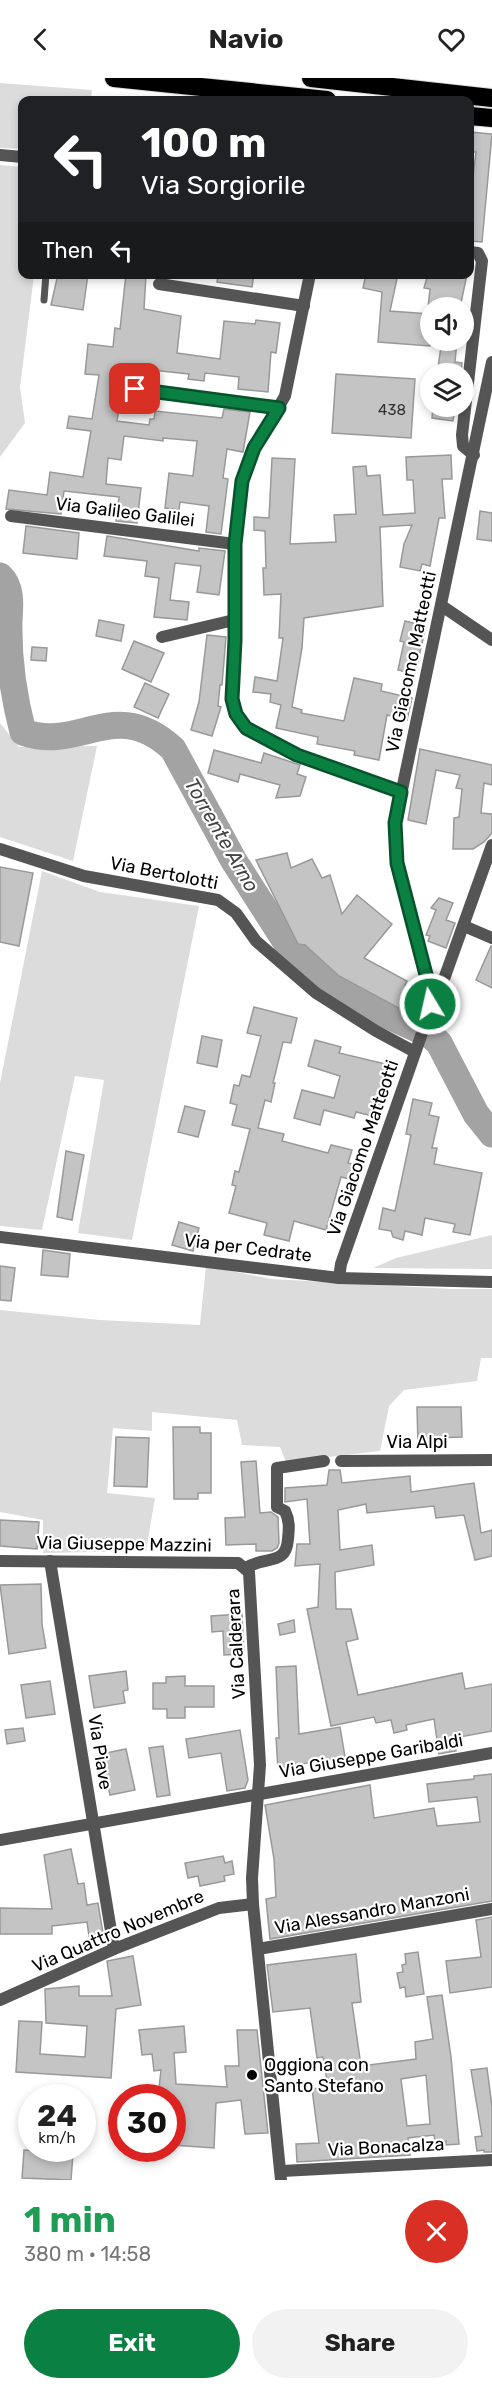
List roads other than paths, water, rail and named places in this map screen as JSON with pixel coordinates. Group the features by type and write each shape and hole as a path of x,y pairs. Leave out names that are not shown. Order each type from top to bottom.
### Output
{"highway":[{"path":"114,78 288,96"},
{"path":"311,78 466,96"},
{"path":"474,97 492,99"},
{"path":"474,116 492,118"}],"street":[{"path":"0,155 18,157"},
{"path":"474,252 478,253 482,261 462,435 463,446 474,455"},
{"path":"309,279 285,396 254,448 242,481 235,544 232,699 236,714 246,728 297,755 401,792"},
{"path":"159,284 304,306"},
{"name":"Via Giacomo Matteotti","path":"339,1278 341,1264 428,1017 430,990 397,863 395,823 474,455 486,427 492,362"},
{"path":"135,389 279,408"},
{"name":"Via Galileo Galilei","path":"11,516 235,544"},
{"path":"442,606 492,640"},
{"path":"162,637 234,620"},
{"path":"430,990 444,979 492,845"},
{"name":"Via Bertolotti","path":"0,849 84,876 218,900 236,913 256,941 316,993 376,1031 417,1048"},
{"path":"464,926 492,938"},
{"name":"Via per Cedrate","path":"0,1237 339,1278 492,1282"},
{"name":"Via Alpi","path":"341,1461 492,1460"},
{"name":"Via Calderara","path":"257,1795 260,1765 251,1578 246,1568 255,1562 281,1558 288,1551 289,1521 285,1511 277,1507 277,1468 324,1461"},
{"name":"Via Giuseppe Mazzini","path":"0,1561 238,1563 246,1568"},
{"name":"Via Piave","path":"50,1561 114,1949"},
{"name":"Via Giuseppe Garibaldi","path":"0,1840 492,1753"},
{"path":"257,1795 253,1904 281,2175"},
{"name":"Via Quattro Novembre","path":"0,2000 114,1949 219,1908 253,1904"},
{"name":"Via Alessandro Manzoni","path":"258,1949 492,1909"},
{"name":"Via Bonacalza","path":"281,2175 492,2160"}],"lane":[{"path":"44,300 46,279"}],"waterway":[{"name":"Torrente Arno","path":"0,576 7,586 9,597 10,663 23,732 43,737 62,736 115,725 133,727 152,734 173,749 234,861 293,953 352,999 430,1035 439,1043 476,1114 492,1134"}],"place":[{"name":"Oggiona con Santo Stefano","path":"252,2075"}]}
